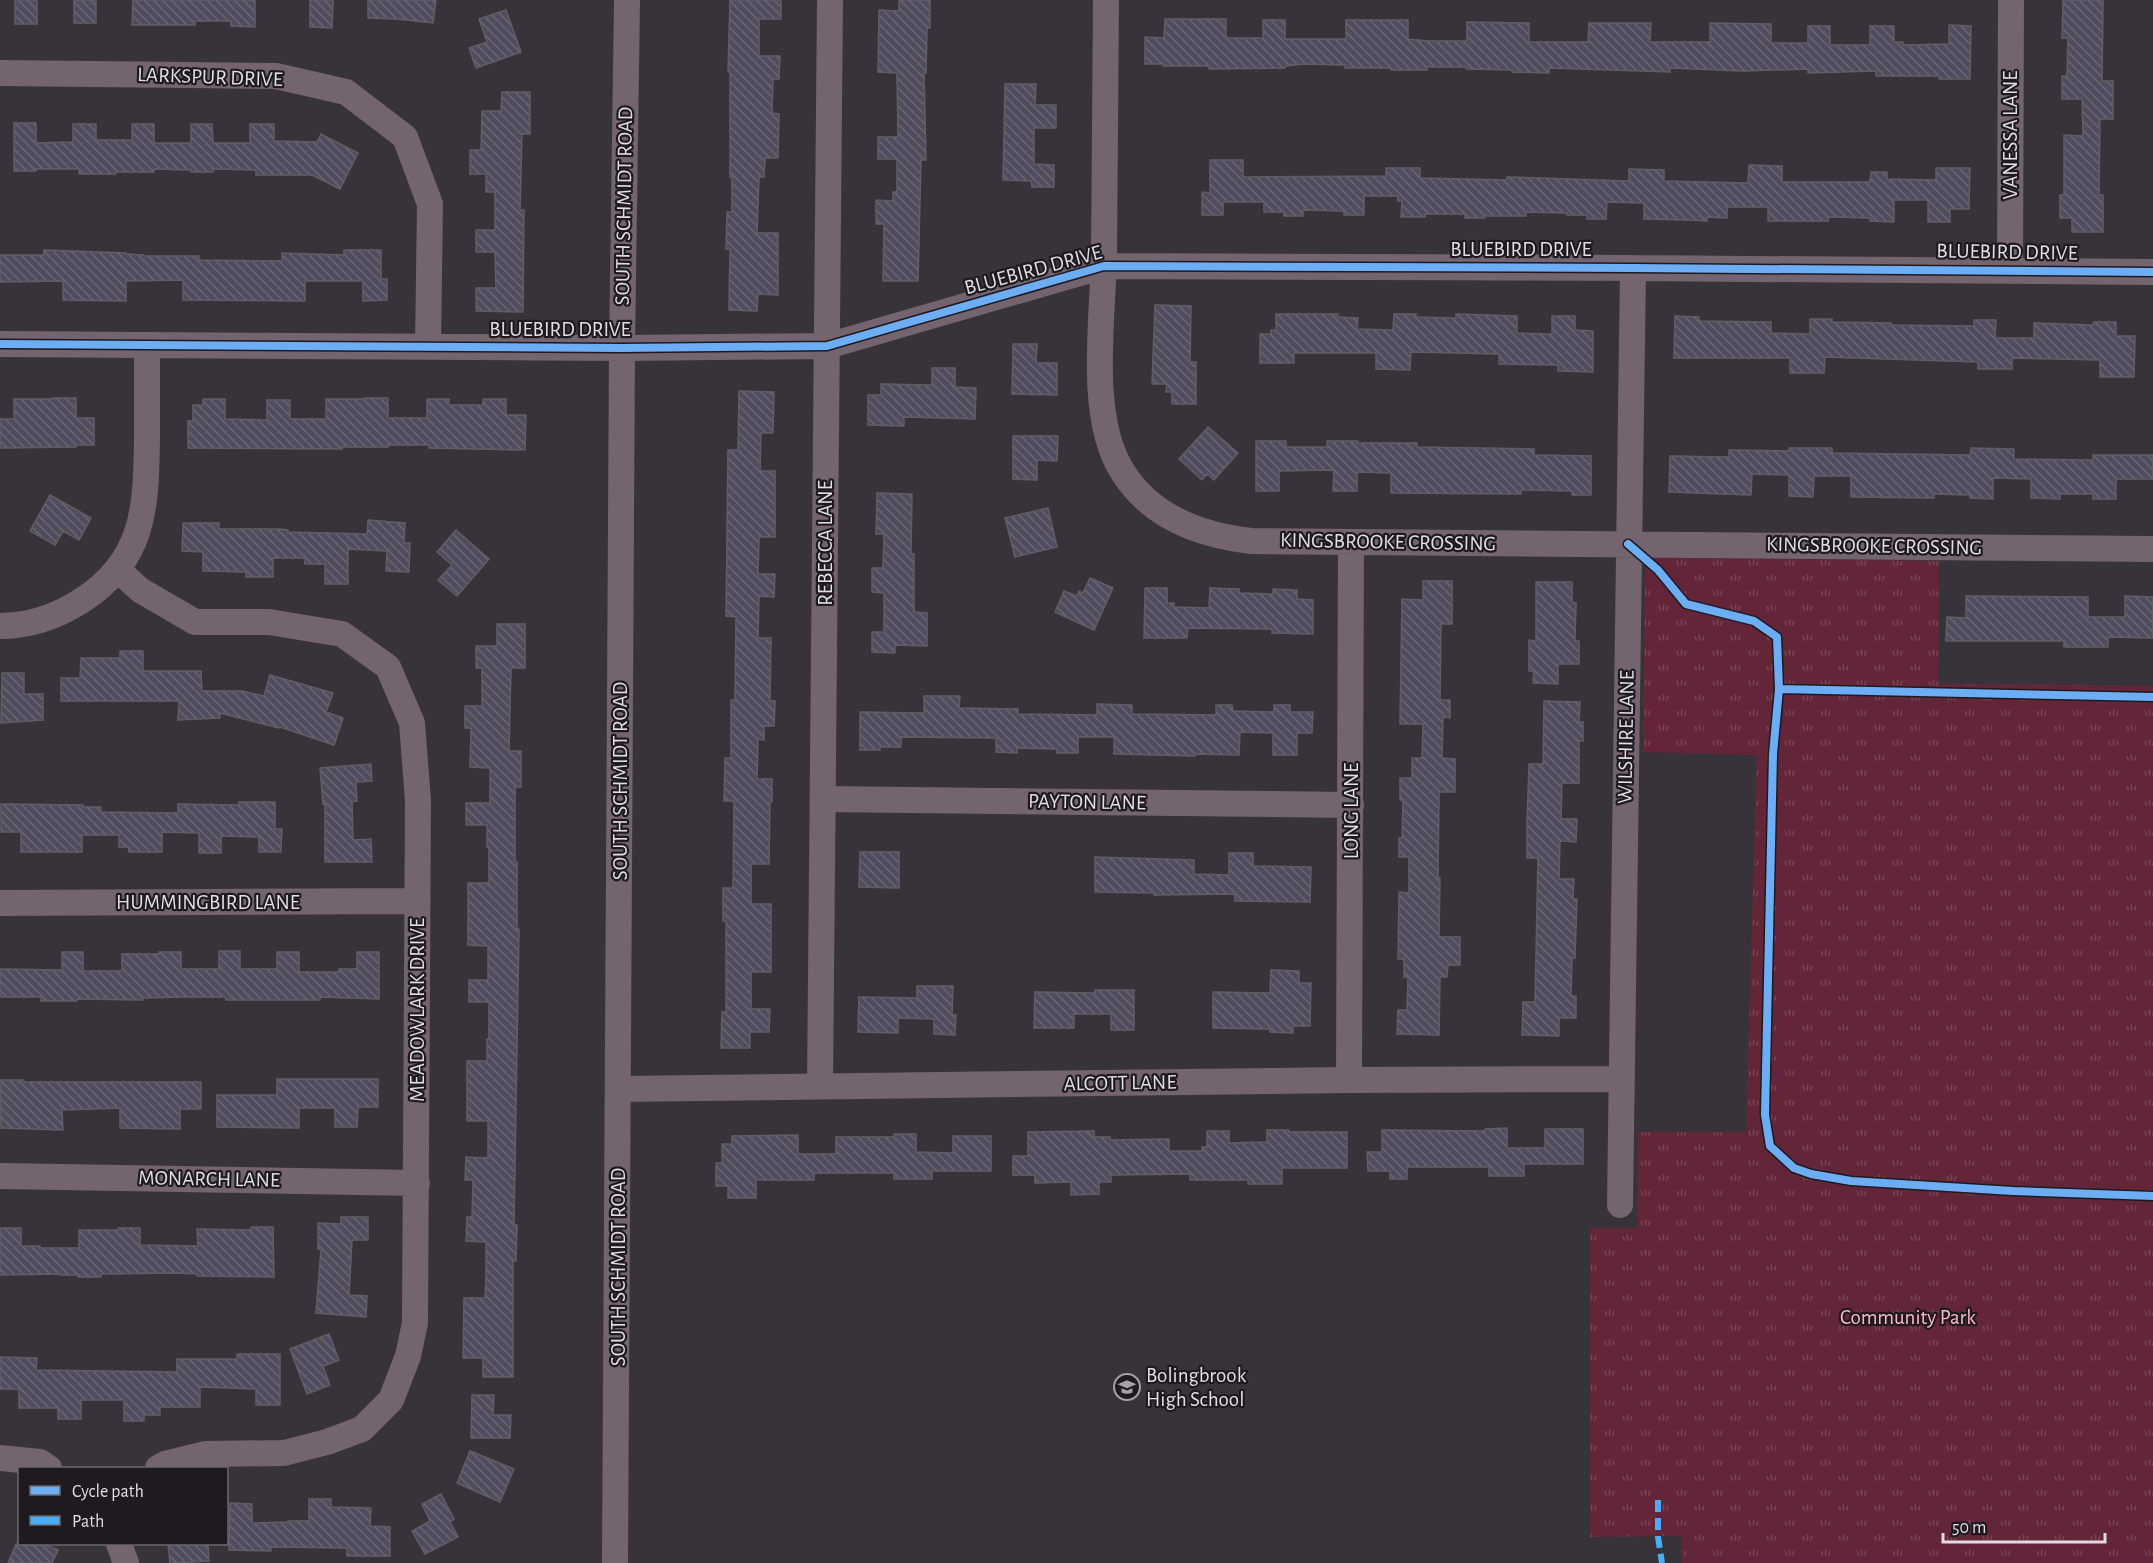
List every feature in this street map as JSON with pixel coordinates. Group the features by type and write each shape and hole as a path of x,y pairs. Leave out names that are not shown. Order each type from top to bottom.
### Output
{"street":[{"name":"SOUTH SCHMIDT ROAD","path":"615,1563 622,348 627,0"},
{"name":"REBECCA LANE","path":"820,1086 830,0"},
{"name":"KINGSBROOKE CROSSING","path":"1106,0 1104,266 1100,388 1103,417 1110,445 1120,469 1143,499 1172,519 1225,538 1251,541 2153,549"},
{"name":"VANESSA LANE","path":"2010,270 2011,0"},
{"name":"LARKSPUR DRIVE","path":"0,73 276,76 346,92 405,137 430,204 428,347"},
{"name":"BLUEBIRD DRIVE","path":"0,344 622,348 826,346 1104,266 2153,272"},
{"name":"WILSHIRE LANE","path":"1620,1205 1632,268"},
{"path":"0,626 47,619 98,591 118,570 133,543 147,491 147,346"},
{"name":"LONG LANE","path":"1349,1080 1351,542"},
{"name":"MEADOWLARK DRIVE","path":"118,570 140,590 195,622 269,622 342,633 388,668 412,723 418,801 415,1323 408,1356 391,1400 362,1429 327,1442 284,1453 206,1454 160,1467"},
{"name":"PAYTON LANE","path":"823,799 1351,805"},
{"name":"HUMMINGBIRD LANE","path":"0,903 416,901"},
{"name":"ALCOTT LANE","path":"619,1089 1622,1079"},
{"name":"MONARCH LANE","path":"0,1176 417,1182"},
{"path":"0,1458 40,1462 48,1467"},
{"path":"119,1545 126,1563"}],"green space":[{"name":"Community Park","path":"1656,558 1939,561 1938,684 2153,686 2153,1563 1682,1563 1682,1536 1590,1537 1590,1228 1637,1228 1638,1132 1746,1132 1757,755 1643,752 1645,572 1648,564"}],"building":[{"path":"15,0 37,0 37,24 15,24"},
{"path":"74,0 96,0 96,23 74,23"},
{"path":"133,0 255,0 255,27 231,26 231,21 195,21 195,25 132,25"},
{"path":"310,0 333,0 332,28 310,27"},
{"path":"368,0 436,0 433,23 368,18"},
{"path":"730,0 781,0 781,19 759,19 759,56 780,56 779,79 773,79 772,113 779,114 778,158 765,158 764,177 759,177 757,233 778,233 778,295 758,294 757,311 729,310 730,249 726,249 727,212 732,212 730,72 728,72"},
{"path":"899,0 930,0 930,28 927,28 926,73 924,73 926,160 921,160 918,281 883,281 884,224 876,224 876,200 893,201 893,192 897,192 897,159 878,159 878,137 898,137 897,73 878,72 879,10 899,11"},
{"path":"2063,0 2103,0 2102,81 2113,81 2113,119 2100,119 2099,195 2103,195 2103,232 2072,232 2072,218 2060,218 2060,195 2064,195 2064,135 2083,136 2082,99 2062,99 2062,76 2067,76 2068,38 2062,38"},
{"path":"506,10 521,52 476,68 469,48 487,42 479,19"},
{"path":"1165,19 1226,19 1226,38 1263,38 1263,20 1285,20 1285,39 1346,39 1346,20 1408,20 1408,39 1428,41 1467,41 1467,22 1529,23 1529,42 1588,42 1589,23 1651,23 1650,42 1710,42 1710,23 1771,24 1771,43 1808,43 1808,26 1830,26 1830,45 1870,45 1870,26 1894,26 1894,42 1903,42 1903,45 1949,44 1949,25 1971,26 1970,79 1939,79 1939,76 1876,76 1876,71 1808,73 1808,69 1743,71 1670,68 1670,72 1549,68 1549,73 1466,69 1466,67 1391,70 1391,68 1345,68 1345,65 1304,64 1285,68 1209,69 1209,66 1145,64 1145,37 1164,38"},
{"path":"1005,84 1036,84 1035,105 1056,105 1056,128 1034,128 1034,164 1054,165 1054,187 1032,187 1031,181 1003,180"},
{"path":"502,92 530,92 530,134 522,134 520,210 524,210 523,312 476,311 476,288 496,288 495,252 476,252 476,230 495,230 495,192 486,192 486,174 470,174 470,150 481,150 482,111 501,111"},
{"path":"14,123 36,123 36,143 73,142 73,124 96,124 96,140 132,140 132,124 154,124 154,143 191,143 191,124 212,124 213,143 250,143 250,124 274,124 274,141 317,142 321,134 358,153 340,189 312,175 256,175 256,170 213,169 213,172 191,172 191,170 154,169 154,172 116,172 116,174 79,174 79,169 14,171"},
{"path":"1210,160 1243,160 1243,177 1386,176 1386,168 1420,168 1420,178 1507,180 1507,177 1629,181 1629,169 1664,170 1664,181 1748,183 1749,165 1782,166 1782,182 1870,182 1871,172 1887,172 1887,179 1936,180 1936,168 1970,168 1969,209 1950,209 1950,222 1928,222 1928,200 1894,200 1894,222 1870,221 1870,218 1829,217 1828,221 1768,221 1768,207 1727,207 1727,218 1707,217 1707,221 1644,219 1644,203 1607,202 1606,219 1587,219 1587,215 1567,215 1567,213 1526,212 1526,216 1485,216 1485,218 1465,218 1465,214 1425,214 1425,217 1401,217 1402,201 1398,201 1398,196 1364,196 1364,215 1344,215 1344,211 1303,210 1303,216 1284,216 1284,212 1264,212 1264,202 1223,202 1223,215 1202,215 1202,192 1210,193"},
{"path":"44,250 126,253 144,256 199,256 199,260 282,261 282,253 344,255 344,250 381,250 381,279 387,279 387,300 363,301 363,281 305,281 305,301 183,300 183,280 126,281 126,301 63,300 63,281 0,282 0,255 44,255"},
{"path":"1155,305 1191,306 1190,362 1196,362 1196,404 1172,404 1172,392 1166,392 1167,384 1152,384"},
{"path":"1276,314 1338,314 1338,317 1358,318 1357,329 1393,330 1394,314 1456,318 1456,314 1517,316 1517,333 1552,334 1552,316 1575,316 1575,330 1593,331 1593,372 1558,371 1558,365 1499,364 1499,354 1411,352 1410,370 1376,369 1376,353 1294,353 1294,363 1260,363 1260,334 1271,334 1271,330 1276,330"},
{"path":"1675,316 1699,317 1699,321 1771,322 1771,333 1810,334 1810,319 1832,319 1832,322 1891,323 1891,325 1974,326 1974,320 1996,320 1995,338 2034,338 2034,323 2093,325 2094,322 2116,322 2116,336 2135,336 2134,377 2100,377 2100,360 2012,358 2012,369 1978,369 1978,362 1825,357 1824,373 1790,373 1790,358 1674,358"},
{"path":"1013,344 1037,344 1036,363 1057,363 1057,395 1012,394"},
{"path":"932,368 955,368 955,387 976,388 975,419 904,417 904,426 868,425 868,395 881,395 881,384 932,385"},
{"path":"739,391 774,392 773,433 761,433 760,471 775,471 775,537 759,537 758,574 775,574 774,597 759,596 758,638 771,638 770,701 775,701 774,726 764,726 764,740 758,739 757,779 772,779 769,864 751,864 751,904 771,904 771,972 751,972 751,1009 770,1009 769,1032 750,1032 750,1048 721,1048 722,1012 726,1012 726,921 723,921 723,888 733,888 734,801 724,801 725,758 731,758 731,700 735,700 736,617 726,616 728,450 738,450"},
{"path":"76,398 76,418 94,418 94,445 0,448 0,419 14,419 14,399"},
{"path":"388,398 388,418 427,418 427,399 449,399 449,405 483,405 483,399 506,399 506,415 526,415 525,450 429,448 429,445 342,447 342,449 188,448 188,421 193,421 193,405 203,405 203,399 225,399 225,419 267,420 267,400 290,400 290,419 326,419 326,399"},
{"path":"1208,427 1238,453 1214,480 1207,474 1202,480 1179,459"},
{"path":"1013,436 1058,436 1057,461 1037,460 1037,480 1013,479"},
{"path":"1256,441 1286,441 1286,447 1327,447 1327,441 1417,443 1417,447 1534,449 1534,455 1591,456 1591,495 1572,495 1572,491 1521,490 1521,494 1391,493 1391,473 1357,472 1357,491 1333,491 1334,470 1279,471 1279,491 1256,491"},
{"path":"1789,448 1832,448 1832,453 1970,455 1971,448 2014,449 2014,459 2093,460 2093,455 2153,455 2153,479 2116,479 2116,499 2093,499 2093,494 2060,494 2060,499 2031,498 2031,479 1993,478 1993,499 1970,498 1970,495 1934,494 1934,498 1851,497 1851,476 1814,476 1813,497 1789,496 1789,475 1752,474 1751,495 1669,492 1670,456 1729,457 1729,450 1789,451"},
{"path":"877,493 912,494 911,554 914,554 914,612 927,613 927,646 895,645 895,653 872,652 872,632 884,632 884,593 872,592 872,568 883,568 884,534 876,534"},
{"path":"50,495 91,518 79,540 63,531 55,545 30,531"},
{"path":"1048,508 1057,547 1015,557 1005,518"},
{"path":"368,520 405,523 404,543 410,543 409,572 386,571 387,551 348,549 348,584 325,584 325,564 305,564 305,558 273,558 273,577 246,577 246,572 203,571 203,552 182,551 183,523 219,523 219,529 278,529 288,530 288,532 367,534"},
{"path":"456,530 489,559 457,596 438,580 452,565 437,552"},
{"path":"1090,578 1113,588 1094,630 1055,612 1064,591 1077,596 1079,591 1083,593"},
{"path":"1423,581 1452,581 1452,624 1441,624 1440,700 1450,700 1450,718 1443,717 1442,758 1455,759 1455,792 1439,792 1439,937 1460,937 1460,965 1448,965 1447,977 1440,977 1439,1035 1397,1034 1398,1010 1407,1010 1408,977 1404,977 1404,959 1398,959 1399,892 1409,893 1409,857 1399,857 1403,800 1400,800 1400,778 1412,778 1412,758 1422,758 1423,724 1400,724 1402,599 1423,600"},
{"path":"1536,582 1572,582 1572,602 1576,603 1575,641 1579,641 1579,664 1558,664 1558,684 1533,683 1534,671 1529,671 1529,640 1536,641"},
{"path":"1145,588 1167,588 1167,603 1174,603 1174,607 1209,608 1210,588 1239,589 1239,593 1273,594 1273,589 1297,590 1297,599 1313,600 1313,634 1272,633 1272,629 1188,628 1187,638 1144,638"},
{"path":"1966,596 2088,597 2088,617 2125,617 2125,596 2153,597 2153,638 2108,637 2108,647 2064,647 2064,641 1946,641 1947,617 1966,618"},
{"path":"497,624 525,624 525,668 511,668 509,751 521,751 521,787 515,787 515,862 517,862 517,929 519,929 514,1225 517,1225 516,1261 513,1261 513,1377 483,1377 483,1358 463,1358 464,1298 485,1298 486,1276 486,1242 466,1241 467,1217 472,1217 473,1180 465,1180 466,1157 488,1158 488,1121 467,1121 467,1061 487,1061 487,1039 489,1039 489,1002 469,1002 469,980 488,980 488,946 468,945 468,883 489,883 487,825 466,825 466,803 490,803 490,768 470,767 471,728 465,728 465,706 482,706 482,668 476,668 476,646 497,646"},
{"path":"120,651 143,651 143,671 201,671 202,691 242,691 264,696 270,675 333,693 326,712 343,718 334,745 280,727 220,713 220,718 178,720 179,701 61,701 61,678 80,678 81,658 120,658"},
{"path":"2,673 24,673 24,694 43,694 43,720 1,723"},
{"path":"924,696 960,696 959,708 1018,709 1018,714 1097,715 1097,704 1132,705 1132,714 1216,715 1216,705 1232,705 1233,711 1274,712 1274,705 1290,705 1290,712 1313,712 1312,733 1297,733 1297,755 1273,755 1273,733 1240,732 1239,755 1114,754 1114,737 1078,737 1078,753 1057,753 1057,749 1017,748 1017,753 996,752 996,738 901,737 901,747 860,750 860,712 924,713"},
{"path":"1544,701 1580,702 1579,722 1583,722 1583,741 1579,741 1579,783 1562,783 1561,819 1577,819 1576,842 1560,841 1559,879 1574,879 1573,899 1577,899 1571,996 1576,996 1576,1018 1559,1018 1559,1036 1522,1035 1523,1002 1535,1002 1538,858 1527,858 1529,764 1543,764"},
{"path":"371,764 372,781 356,782 357,801 352,802 353,840 371,839 372,862 325,862 325,803 323,804 320,768"},
{"path":"239,802 275,802 275,829 282,829 281,852 259,852 259,837 221,836 221,853 199,853 199,833 162,832 162,852 129,852 128,847 119,847 119,835 82,835 82,852 21,852 21,832 1,832 1,804 83,805 83,807 101,807 101,812 178,813 178,804 239,805"},
{"path":"860,852 899,852 899,888 859,887"},
{"path":"1229,853 1253,853 1253,866 1311,867 1310,902 1235,901 1235,894 1154,895 1154,893 1095,892 1095,857 1194,860 1194,874 1229,875"},
{"path":"219,951 240,951 240,969 277,969 277,952 299,952 299,972 339,972 339,969 357,969 357,952 379,952 379,999 320,997 320,1000 226,1000 225,997 181,997 143,998 143,1000 41,1001 41,997 0,997 0,969 62,970 62,952 83,952 83,971 122,971 122,954 159,954 159,952 181,952 181,969 219,969"},
{"path":"1271,970 1299,971 1299,983 1311,983 1310,1026 1293,1026 1293,1033 1270,1032 1270,1029 1213,1028 1213,992 1270,993"},
{"path":"917,986 953,986 952,1015 956,1015 955,1035 934,1034 934,1019 898,1018 898,1033 858,1032 859,997 917,998"},
{"path":"1095,990 1134,990 1134,1030 1111,1030 1111,1014 1074,1014 1074,1028 1034,1028 1035,992 1095,993"},
{"path":"277,1079 378,1079 378,1107 358,1107 357,1127 335,1127 335,1108 299,1108 299,1128 217,1127 217,1095 277,1095"},
{"path":"0,1080 201,1082 201,1109 180,1109 180,1129 120,1128 120,1108 62,1110 63,1130 1,1128"},
{"path":"1507,1128 1507,1148 1545,1148 1545,1129 1583,1129 1583,1164 1524,1164 1524,1176 1489,1176 1489,1167 1407,1167 1407,1179 1390,1179 1390,1171 1368,1171 1367,1152 1382,1152 1382,1130 1485,1131 1485,1129"},
{"path":"1267,1130 1347,1132 1347,1168 1282,1168 1282,1184 1248,1184 1248,1180 1190,1180 1190,1174 1111,1175 1111,1182 1099,1182 1099,1194 1071,1195 1071,1182 1035,1183 1035,1175 1013,1175 1013,1156 1028,1156 1028,1132 1094,1131 1094,1137 1110,1137 1110,1140 1169,1139 1169,1151 1202,1151 1202,1147 1207,1147 1207,1131 1229,1131 1229,1143 1267,1142"},
{"path":"894,1134 916,1134 916,1152 953,1153 953,1136 991,1136 991,1171 932,1171 932,1179 894,1179 894,1173 814,1173 814,1180 756,1180 756,1198 728,1198 728,1186 716,1186 716,1163 722,1163 722,1144 732,1144 732,1136 798,1135 798,1154 836,1154 836,1137 894,1137"},
{"path":"341,1217 368,1217 368,1240 352,1240 349,1295 367,1296 366,1317 316,1313 321,1249 318,1249 318,1223 341,1224"},
{"path":"251,1227 273,1227 274,1277 197,1276 197,1274 178,1273 101,1274 101,1277 60,1274 0,1275 0,1228 21,1228 21,1246 79,1248 79,1230 140,1228 140,1245 198,1246 197,1229 251,1230"},
{"path":"329,1334 339,1360 323,1366 330,1385 307,1394 290,1349"},
{"path":"237,1354 280,1354 280,1405 256,1405 256,1389 200,1387 200,1407 160,1407 160,1415 144,1415 144,1421 124,1421 124,1400 81,1400 81,1419 58,1419 58,1408 19,1408 19,1389 0,1389 0,1357 37,1358 36,1370 177,1372 177,1359 237,1359"},
{"path":"472,1395 494,1395 493,1415 511,1415 510,1438 471,1438"},
{"path":"470,1451 514,1469 500,1502 457,1483"},
{"path":"441,1494 454,1519 450,1522 458,1537 425,1554 412,1531 430,1521 422,1504"},
{"path":"309,1499 331,1499 331,1507 371,1508 370,1526 390,1527 390,1556 347,1556 347,1548 271,1547 271,1551 229,1550 230,1503 252,1504 252,1523 309,1521"},
{"path":"16,1544 46,1545 58,1550 52,1563 8,1563"},
{"path":"168,1545 208,1545 209,1561 170,1563"}],"marked path":[{"path":"1658,1500 1658,1537 1662,1563"}],"cycle path":[{"path":"0,344 622,348 827,346 1104,266 2153,272"},
{"path":"1628,544 1658,570 1686,604 1754,621 1777,637 1779,689 1773,754 1765,1115 1770,1146 1794,1168 1811,1174 1851,1181 2013,1191 2153,1196"},
{"path":"1779,689 2153,697"}],"place":[{"name":"Bolingbrook High School","path":"1127,1387"}]}
